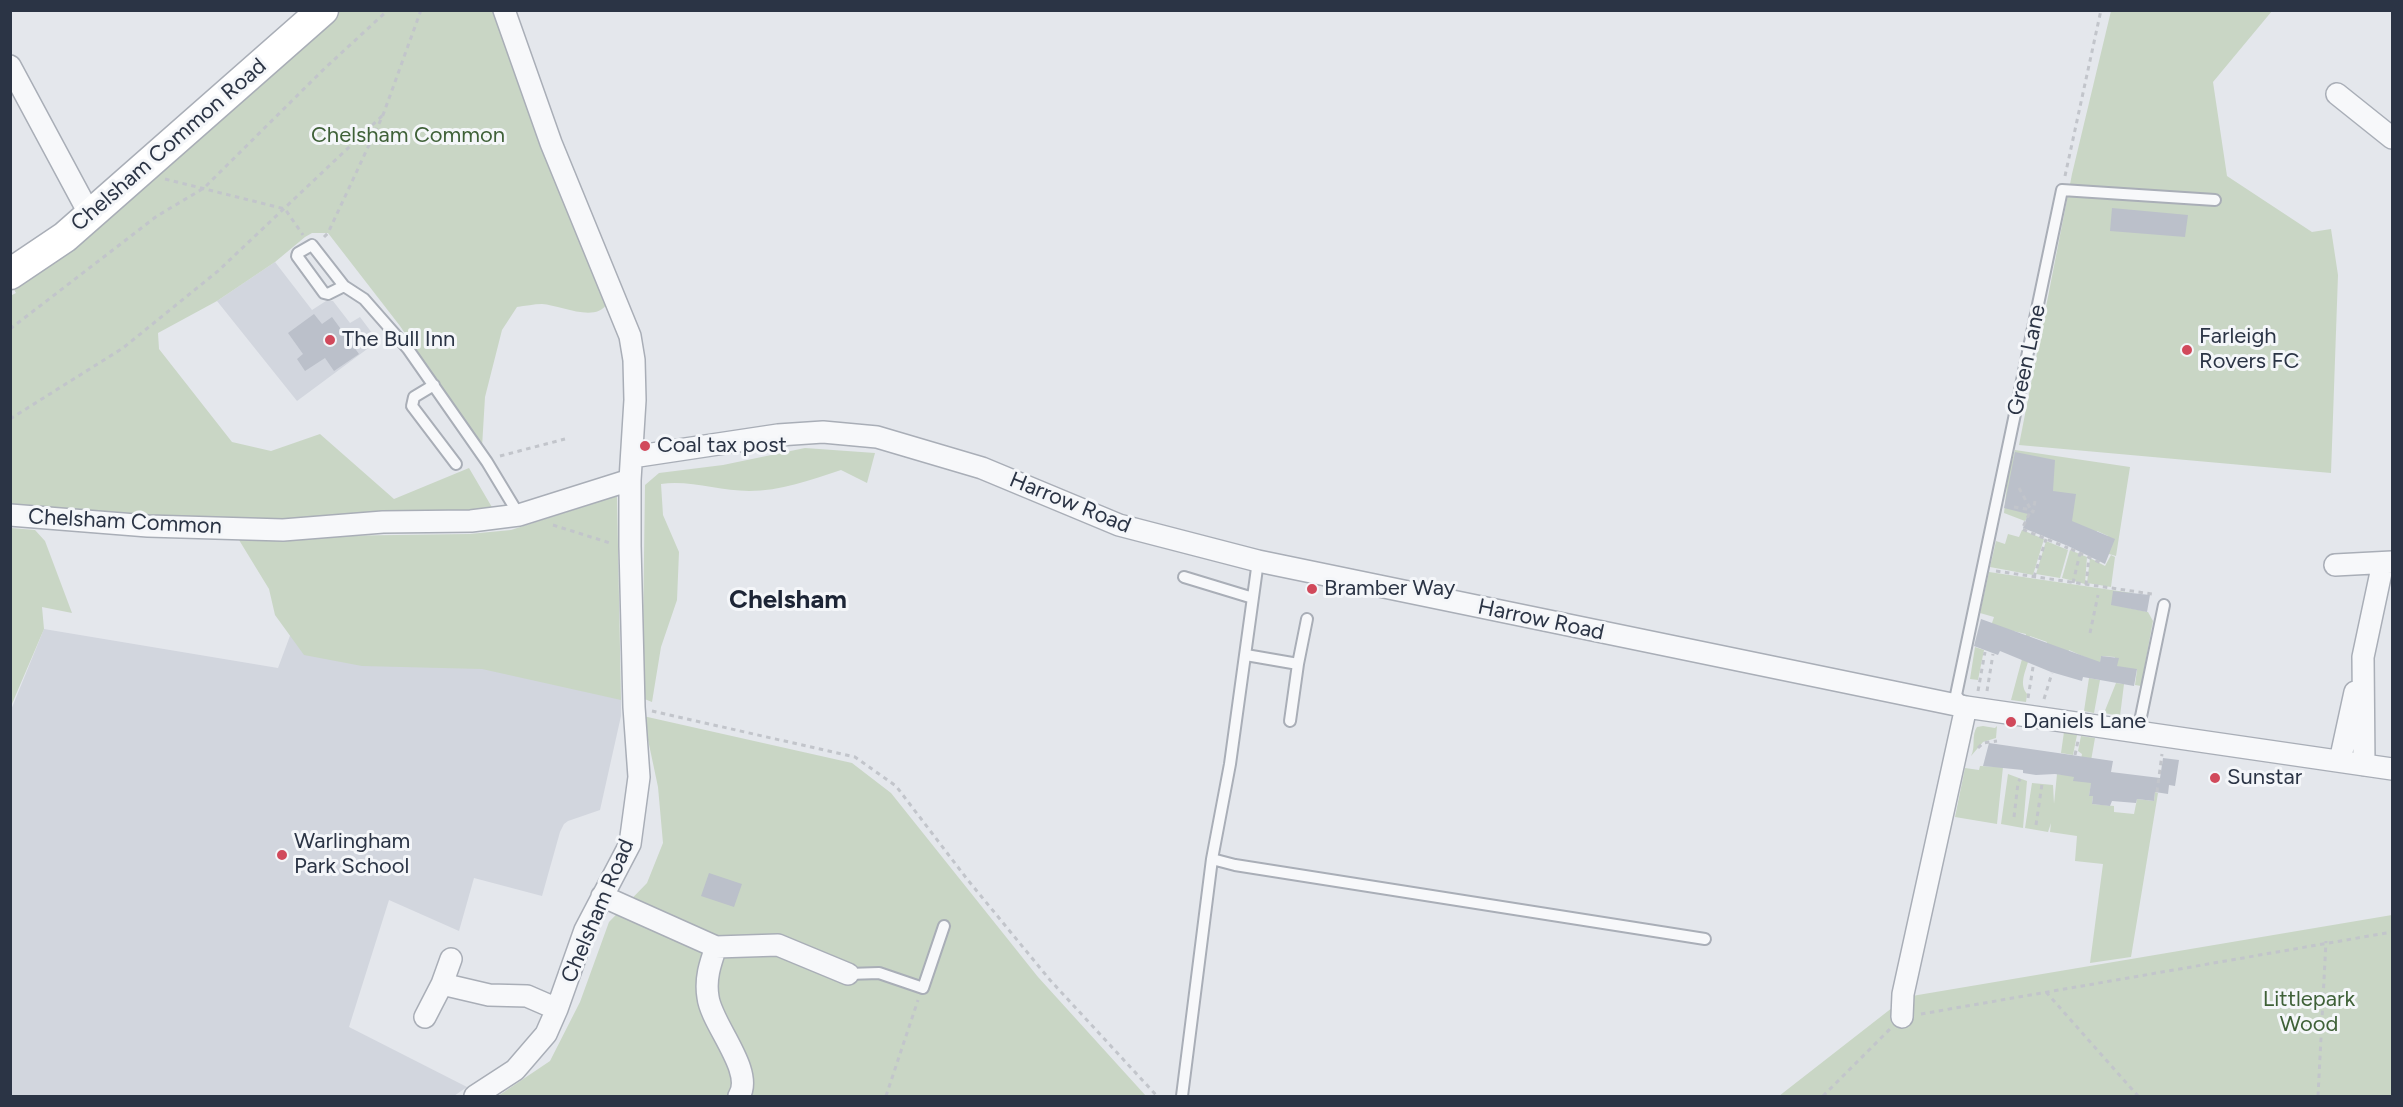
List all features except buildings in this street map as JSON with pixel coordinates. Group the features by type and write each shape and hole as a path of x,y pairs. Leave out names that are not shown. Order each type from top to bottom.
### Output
{"street":[{"name":"Chelsham Common Road","path":"10,274 64,237 323,10"},
{"path":"504,10 551,142 630,336 634,360 635,400 630,480 620,545"},
{"path":"10,66 90,214"},
{"path":"2337,94 2392,138"},
{"name":"Harrow Road","path":"632,457 778,435 823,432 877,437 982,468 1119,525 1258,561 1971,702 2138,731 2392,769"},
{"name":"Chelsham Common","path":"10,515 148,526 283,530 383,522 471,521 519,515 630,480"},
{"name":"Chelsham Road","path":"481,1095 515,1070 546,1034 585,930 630,844 639,777 620,545"},
{"path":"2335,565 2388,563 2363,657 2340,761"},
{"path":"2363,657 2364,765"},
{"path":"1902,1017 1903,994 1971,702"},
{"path":"602,896 716,947 778,945 848,974"},
{"path":"716,947 708,968 708,998 719,1027 735,1054 742,1077 743,1095"},
{"path":"425,1017 442,984 451,959"},
{"path":"442,984 489,995 527,996 557,1009"}],"lane":[{"path":"2062,190 2215,200"},
{"name":"Green Lane","path":"1971,702 1956,695 2062,190"},
{"path":"344,286 328,294 324,293 297,256 308,241 344,286 364,299 408,349 487,462 519,515"},
{"path":"434,385 414,398 412,406 456,464"},
{"path":"1182,1096 1212,859 1230,764 1258,561"},
{"path":"1184,577 1253,598"},
{"path":"2138,731 2164,605"},
{"path":"1290,721 1307,619"},
{"path":"1246,655 1298,664"},
{"path":"1212,859 1235,865 1705,939"},
{"path":"848,974 879,973 923,987 944,926"}],"path":[{"path":"10,329 158,216 204,188 324,69 388,10"},
{"path":"137,174 285,208 308,241 328,233 382,115 421,10"},
{"path":"2062,190 2101,10"},
{"path":"10,419 123,348 218,271 382,115"},
{"path":"487,462 498,456 565,439"},
{"path":"2019,488 2033,511"},
{"path":"2035,501 2033,511 2022,529 2103,564"},
{"path":"2014,507 2033,511"},
{"path":"519,515 620,545"},
{"path":"2034,577 2046,539"},
{"path":"2073,583 2080,553"},
{"path":"2086,585 2089,557"},
{"path":"1982,569 2152,594 2164,605"},
{"path":"2090,633 2099,598"},
{"path":"1971,702 1984,652"},
{"path":"1986,695 1993,654"},
{"path":"2027,705 2033,667"},
{"path":"2042,707 2052,673"},
{"path":"649,710 855,758 896,786 967,879 1050,980 1157,1096"},
{"path":"1975,755 1978,747 1983,743 1997,741"},
{"path":"2157,792 2163,746"},
{"path":"2014,817 2020,779"},
{"path":"2036,825 2042,784"},
{"path":"1823,1096 1902,1017 2392,932"},
{"path":"2318,1096 2326,942"},
{"path":"886,1096 923,987"},
{"path":"2046,992 2138,1096"}],"shaded area":[{"path":"275,262 312,310 326,301 333,301 350,323 360,317 378,341 297,401 217,301"},
{"name":"Warlingham Park School","path":"310,582 615,680 621,700 621,716 600,810 564,824 542,896 474,878 459,931 389,900 349,1027 467,1087 454,1096 11,1096 11,710 44,629 278,668"}],"green space":[{"name":"Chelsham Common","path":"333,11 499,11 607,304 602,309 586,313 542,304 517,307 502,330 485,397 482,447 400,326 328,233 312,233 305,237 275,262 217,301 158,333 159,349 232,442 271,451 320,434 394,499 469,468 493,509 406,515 402,510 284,520 76,514 11,504 10,296 16,293 12,286"},
{"path":"2111,11 2272,11 2213,82 2227,176 2312,232 2331,229 2338,275 2331,473 2019,445 2072,174"},
{"path":"805,448 875,453 867,483 841,470 795,484 761,491 738,491 683,483 661,484 663,515 679,552 677,600 661,647 652,702 642,698 645,485 659,473 723,465"},
{"path":"2015,450 2130,467 2116,556 2109,554 2108,536 2097,531 2094,539 2030,514 2025,521 2004,513 2008,476"},
{"path":"617,496 621,700 482,669 362,666 304,655 275,615 269,589 239,540 469,534 511,530"},
{"path":"11,528 35,530 45,541 72,613 42,607 44,629 11,706"},
{"path":"2022,530 2044,539 2033,575 1990,567 1996,541 2005,544 2008,534 2019,537"},
{"path":"2046,541 2068,550 2060,578 2036,574"},
{"path":"2070,550 2087,557 2085,584 2062,578"},
{"path":"2111,555 2115,557 2111,587 2087,583 2090,558 2105,566"},
{"path":"1989,572 2132,593 2129,608 2148,612 2153,621 2141,686 2135,685 2137,670 2114,666 2115,657 2101,656 2100,664 2069,650 2066,659 2045,651 2047,642 2030,636 2027,644 2024,642 2026,634 1991,626 1994,617 1980,613"},
{"path":"1975,647 1984,650 1978,680 1970,679"},
{"path":"2022,659 2028,662 2023,682 2027,694 2026,702 2011,700"},
{"path":"2089,678 2100,680 2094,713 2084,711"},
{"path":"2116,683 2124,684 2120,716 2104,713"},
{"path":"643,716 852,763 891,793 1038,977 1146,1096 498,1096 550,1061 580,1002 609,922 647,883 663,843 658,787"},
{"path":"1983,726 1995,728 1997,726 1996,738 1983,742 1971,756 1975,730"},
{"path":"2064,732 2077,735 2073,755 2061,753"},
{"path":"2081,736 2095,738 2089,772 2093,773 2089,796 2093,796 2092,804 2114,806 2114,812 2134,814 2137,799 2154,801 2155,792 2158,793 2131,957 2090,963 2103,864 2075,861 2077,836 2050,832 2051,823 2048,832 2025,828 2032,783 2053,785 2054,804 2057,774 2074,776 2074,781 2082,754 2078,751"},
{"path":"1980,766 2003,767 1997,824 1955,817 1965,768 1979,770"},
{"path":"2008,774 2027,781 2023,828 2001,824"},
{"name":"Littlepark Wood","path":"2392,915 2392,1096 1779,1096 1906,997"}],"place":[{"name":"The Bull Inn","path":"330,340"},
{"name":"Farleigh Rovers FC","path":"2187,350"},
{"name":"Coal tax post","path":"645,446"},
{"name":"Bramber Way","path":"1312,589"},
{"name":"Daniels Lane","path":"2011,722"},
{"name":"Sunstar","path":"2215,778"},
{"name":"Warlingham Park School","path":"282,855"}],"district":[{"name":"Chelsham","path":"788,600"}]}
